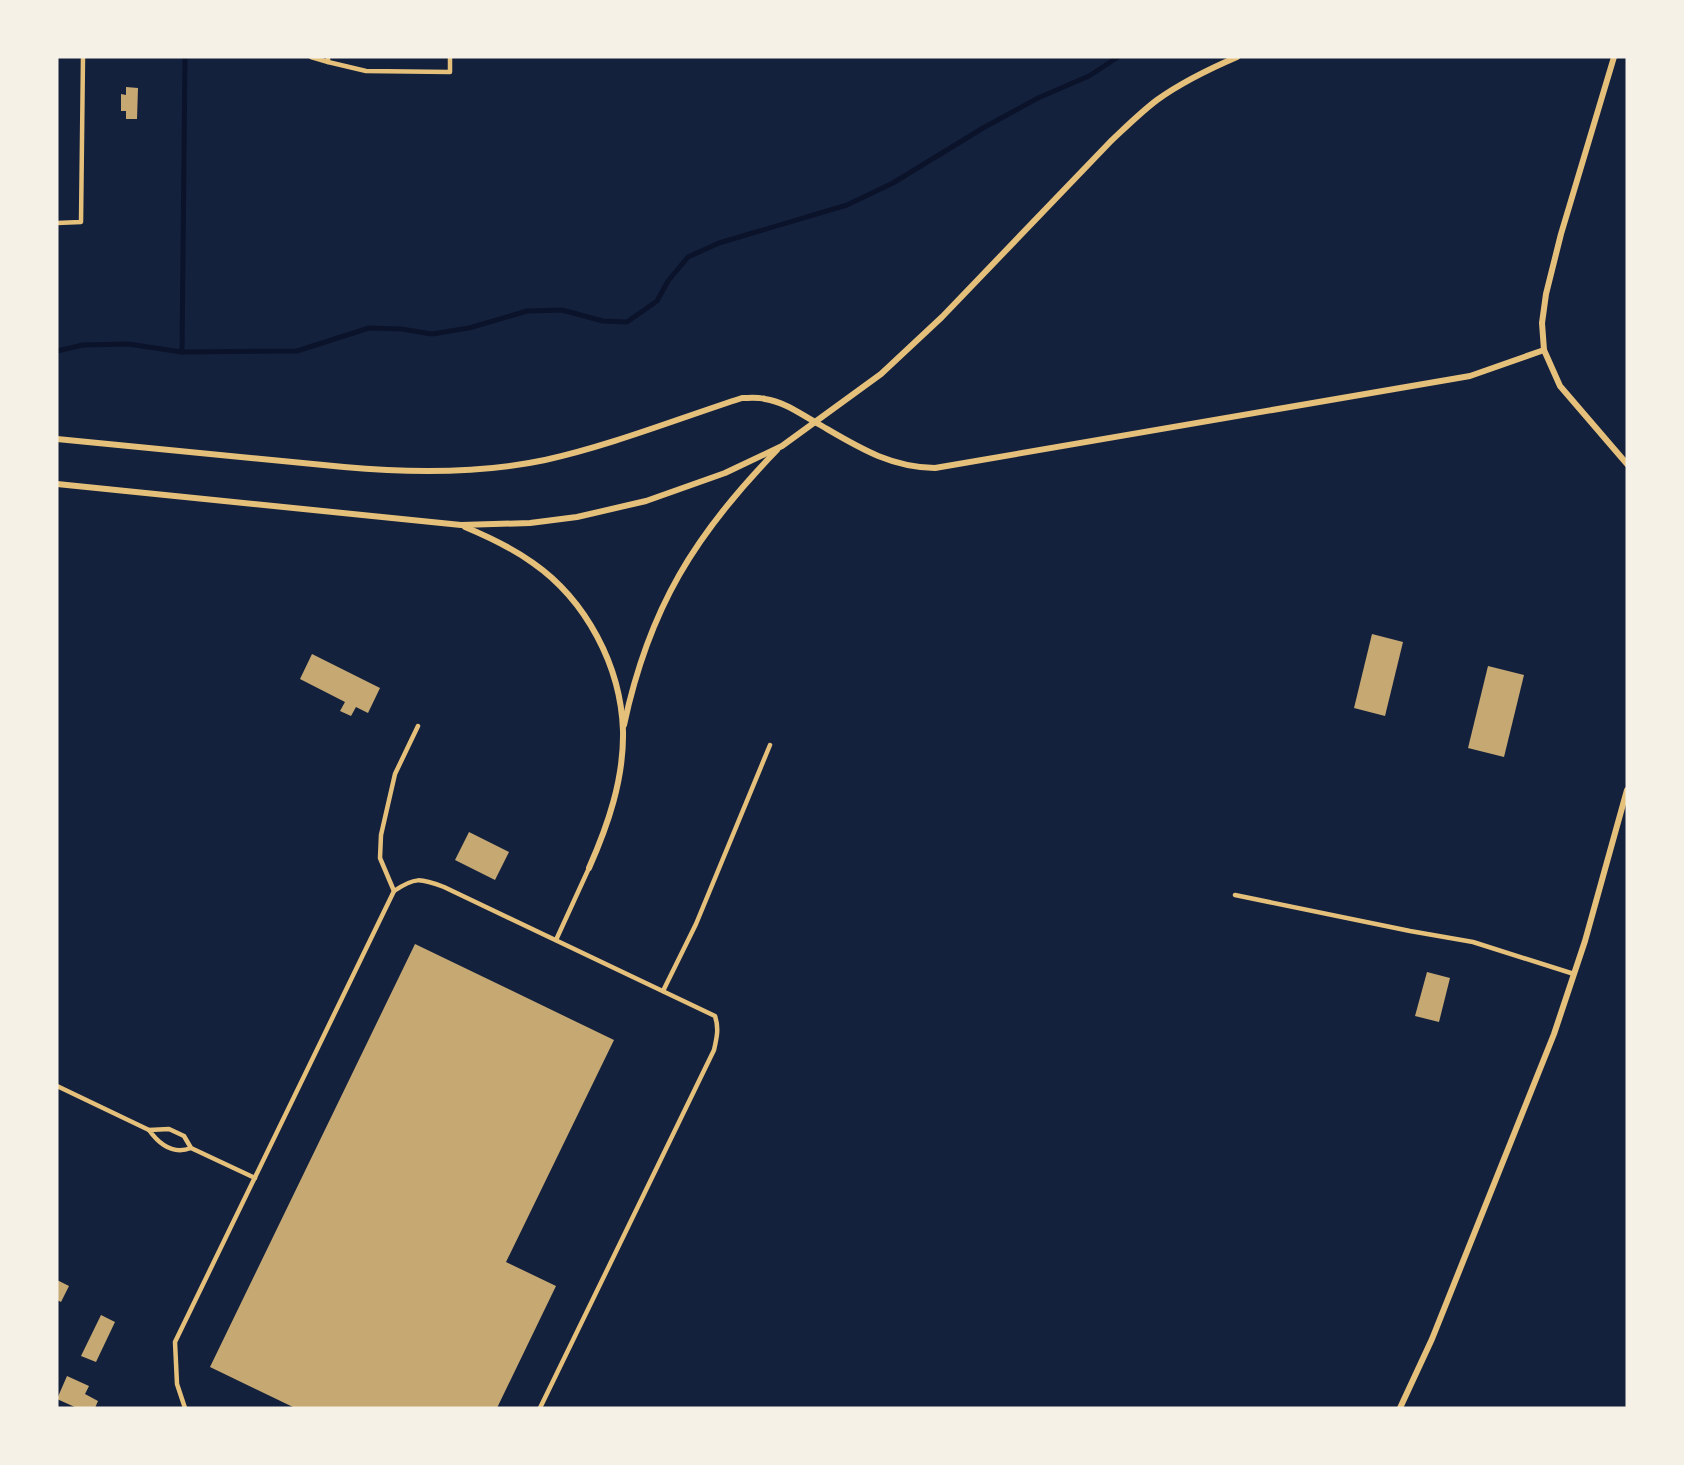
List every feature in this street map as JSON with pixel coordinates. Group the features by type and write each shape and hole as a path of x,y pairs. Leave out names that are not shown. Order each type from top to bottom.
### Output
{"street":[{"path":"57,484 461,525 530,523 577,517 646,501 725,473 782,446 881,374 942,317 1132,121 1179,86 1237,57"},
{"path":"1614,57 1561,234 1546,294 1542,323 1544,350 1560,386 1627,464"},
{"path":"57,439 389,471 492,468 544,460 598,445 742,398 764,399 785,405 887,460 912,468 935,468 1470,376 1544,350"},
{"path":"589,868 603,837 612,807 620,765 623,731 640,660 651,633 678,575 717,518 745,483 782,446"},
{"path":"461,525 491,538 534,563 553,578 583,613 607,659 621,709 623,731"},
{"path":"1400,1408 1432,1339 1554,1034 1585,941 1627,790"}],"lane":[{"path":"57,223 81,222 83,57"},
{"path":"311,57 328,59 366,72 450,72 450,57"},
{"path":"394,891 380,858 381,835 395,774 418,726"},
{"path":"663,991 696,924 770,745"},
{"path":"556,940 589,868"},
{"path":"185,1408 177,1384 175,1342 394,891 410,880 424,880 444,887 715,1016 718,1036 714,1050 540,1408"},
{"path":"1235,895 1410,932 1473,942 1574,974"},
{"path":"57,1086 149,1130 163,1145 179,1151 191,1148 255,1178"},
{"path":"149,1130 169,1129 187,1139 191,1148"}],"building":[{"path":"126,87 138,88 137,119 126,119 126,111 121,111 121,94 126,95"},
{"path":"1372,634 1403,642 1385,716 1354,708"},
{"path":"312,654 380,688 368,713 356,707 351,716 340,711 345,702 300,679"},
{"path":"1488,666 1524,675 1504,757 1468,748"},
{"path":"469,832 509,852 495,880 455,860"},
{"path":"415,944 614,1040 506,1262 556,1286 497,1408 295,1408 210,1367"},
{"path":"1427,972 1450,978 1439,1022 1415,1016"},
{"path":"57,1280 69,1286 61,1302 57,1300"},
{"path":"101,1315 115,1322 96,1362 81,1356"},
{"path":"67,1376 89,1386 85,1394 98,1401 95,1408 77,1408 57,1399"}],"waterway":[{"path":"182,352 185,57"},
{"path":"57,351 83,345 128,344 182,352 297,351 369,328 401,329 432,334 469,328 527,311 562,310 603,321 627,322 657,301 668,281 688,257 719,243 847,205 893,183 983,128 1038,98 1089,76 1118,57"}]}
